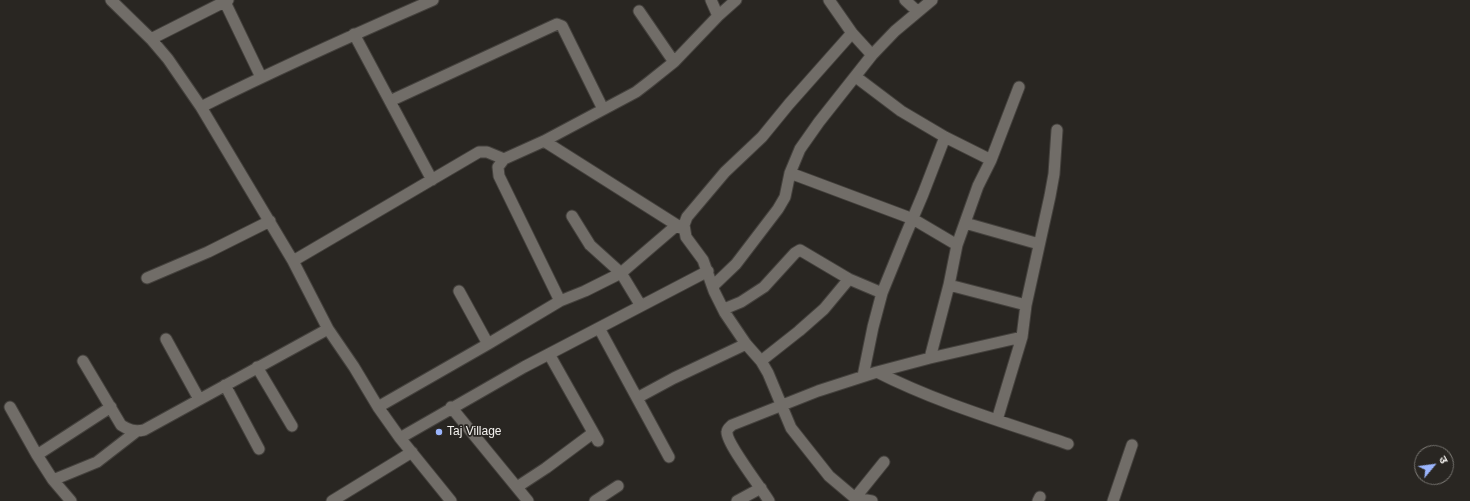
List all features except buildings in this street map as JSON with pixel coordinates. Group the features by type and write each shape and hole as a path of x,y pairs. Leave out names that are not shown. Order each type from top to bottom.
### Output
{"street":[{"path":"111,0 151,39 168,59 201,107 293,261 328,328 378,407 400,438 451,501"},
{"path":"151,39 225,0 261,77"},
{"path":"201,107 261,77 432,0"},
{"path":"711,0 718,16"},
{"path":"560,301 499,176 498,167 504,158 544,141 636,92 674,62 718,16 736,0"},
{"path":"905,0 917,11"},
{"path":"713,286 736,264 778,209 785,197 790,173 800,149 812,133 872,55 917,11 932,0"},
{"path":"833,2 852,33 872,55"},
{"path":"639,11 674,62"},
{"path":"390,101 557,24 562,26 603,109"},
{"path":"378,407 560,301 585,291 621,273 684,225 687,217 726,172 762,137 788,104 852,33"},
{"path":"354,34 432,180"},
{"path":"856,77 901,111 945,137 990,160"},
{"path":"930,358 958,244 978,186 1019,88"},
{"path":"997,420 1022,337 1026,305 1051,188 1058,130"},
{"path":"863,376 882,293 945,137"},
{"path":"544,141 680,228 703,260 725,313 746,344 761,361 768,373 791,428 829,476 862,500 884,462"},
{"path":"293,261 479,152 488,152 504,158"},
{"path":"790,173 913,219 958,244"},
{"path":"572,216 590,245 621,273 641,306"},
{"path":"147,278 202,254 270,221"},
{"path":"965,223 1039,244"},
{"path":"724,309 740,302 764,287 795,253 800,250 849,279 882,293"},
{"path":"400,438 452,407 549,354 708,270"},
{"path":"761,361 824,309 849,279"},
{"path":"949,285 1026,305"},
{"path":"459,291 488,344"},
{"path":"83,361 121,425 128,430 138,431 144,430 328,328"},
{"path":"599,328 669,457"},
{"path":"770,501 732,445 727,430 732,425 818,391 863,376 930,358 1022,337"},
{"path":"166,339 199,399"},
{"path":"638,398 674,378 746,344"},
{"path":"517,487 596,437 549,354"},
{"path":"257,367 292,426"},
{"path":"877,372 901,384 958,407 1068,444"},
{"path":"225,385 259,449"},
{"path":"10,407 53,480 72,501"},
{"path":"452,407 528,501"},
{"path":"37,455 111,408"},
{"path":"53,480 97,462 138,431"},
{"path":"1113,501 1132,445"},
{"path":"332,501 412,452"},
{"path":"595,501 618,486"},
{"path":"737,501 761,488"}],"place":[{"name":"Taj Village","path":"439,432"}]}
